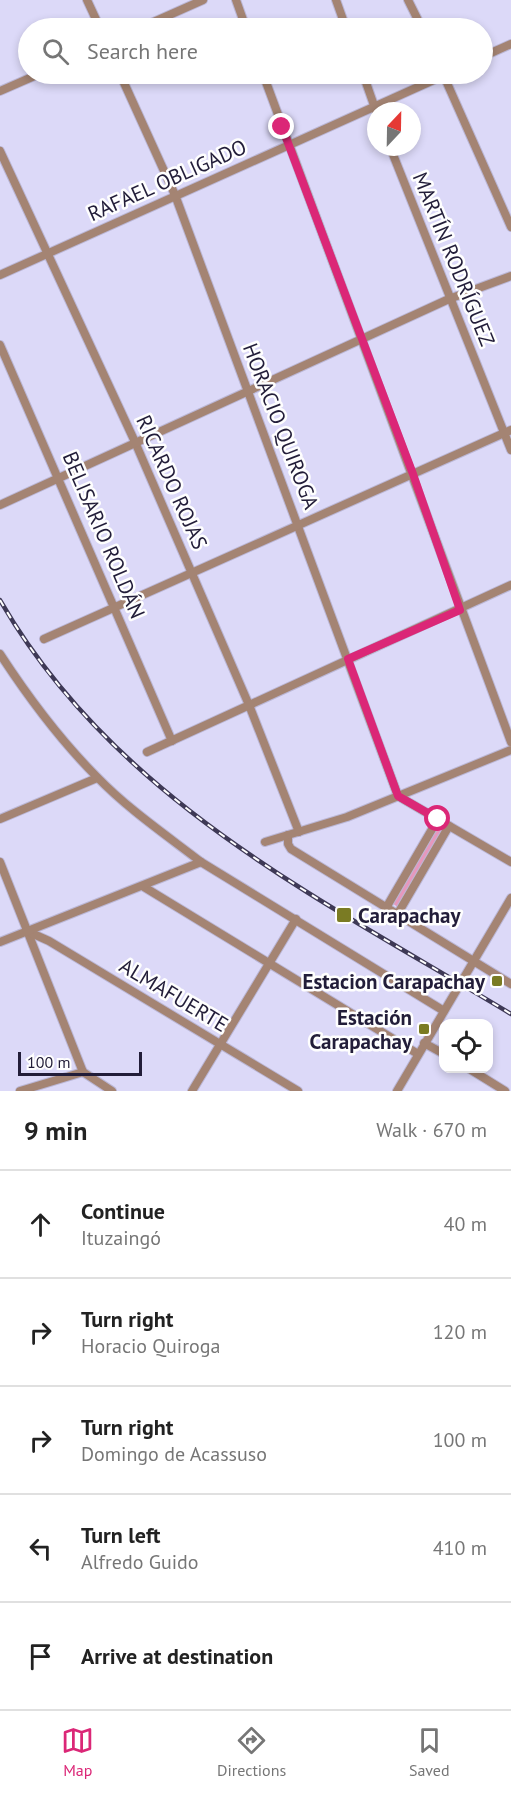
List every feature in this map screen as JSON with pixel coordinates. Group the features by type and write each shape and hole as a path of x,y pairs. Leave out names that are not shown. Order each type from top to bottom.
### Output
{"street":[{"path":"87,0 95,18"},
{"path":"162,18 203,0"},
{"path":"236,0 242,18"},
{"path":"336,0 342,18"},
{"path":"408,0 417,18"},
{"path":"493,52 511,44"},
{"path":"0,91 18,83"},
{"name":"HORACIO QUIROGA","path":"125,84 175,195 398,796"},
{"path":"267,84 413,474 460,610 511,742"},
{"path":"367,84 373,102"},
{"name":"RAFAEL OBLIGADO","path":"390,102 425,84"},
{"path":"449,84 511,227"},
{"name":"RAFAEL OBLIGADO","path":"0,275 289,144 367,113"},
{"name":"RICARDO ROJAS","path":"0,152 135,442 249,705 299,832"},
{"name":"MARTÍN RODRÍGUEZ","path":"394,156 450,299 508,431 511,450"},
{"path":"0,505 450,299 511,276"},
{"name":"BELISARIO ROLDÁN","path":"0,345 60,478 172,741"},
{"path":"44,639 508,431"},
{"path":"147,752 511,585"},
{"path":"2,659 48,722 97,778 201,862 444,1011"},
{"path":"265,842 347,817 511,750"},
{"path":"0,819 97,778"},
{"path":"398,796 511,862"},
{"path":"386,908 438,819"},
{"path":"397,915 449,826"},
{"path":"288,835 288,844 291,849 511,984"},
{"path":"0,862 83,1072 112,1091"},
{"path":"0,942 144,887 201,862"},
{"path":"144,887 418,1054"},
{"path":"397,1091 511,898"},
{"path":"192,1091 296,919"},
{"name":"ALMAFUERTE","path":"29,932 49,941 298,1091"},
{"path":"424,1043 439,1051"},
{"path":"20,1091 83,1072"},
{"path":"476,1073 505,1091"}],"shaded area":[{"path":"435,828 442,832 399,908 392,903"}],"railway":[{"path":"0,600 47,670 102,733 162,789 227,839 296,885 511,1014"}],"place":[{"name":"Carapachay","path":"344,915"},
{"name":"Estacion Carapachay","path":"497,981"},
{"name":"Estación Carapachay","path":"424,1029"}],"route":[{"path":"282,127 413,474 460,610 348,659 398,796 438,819"}]}
